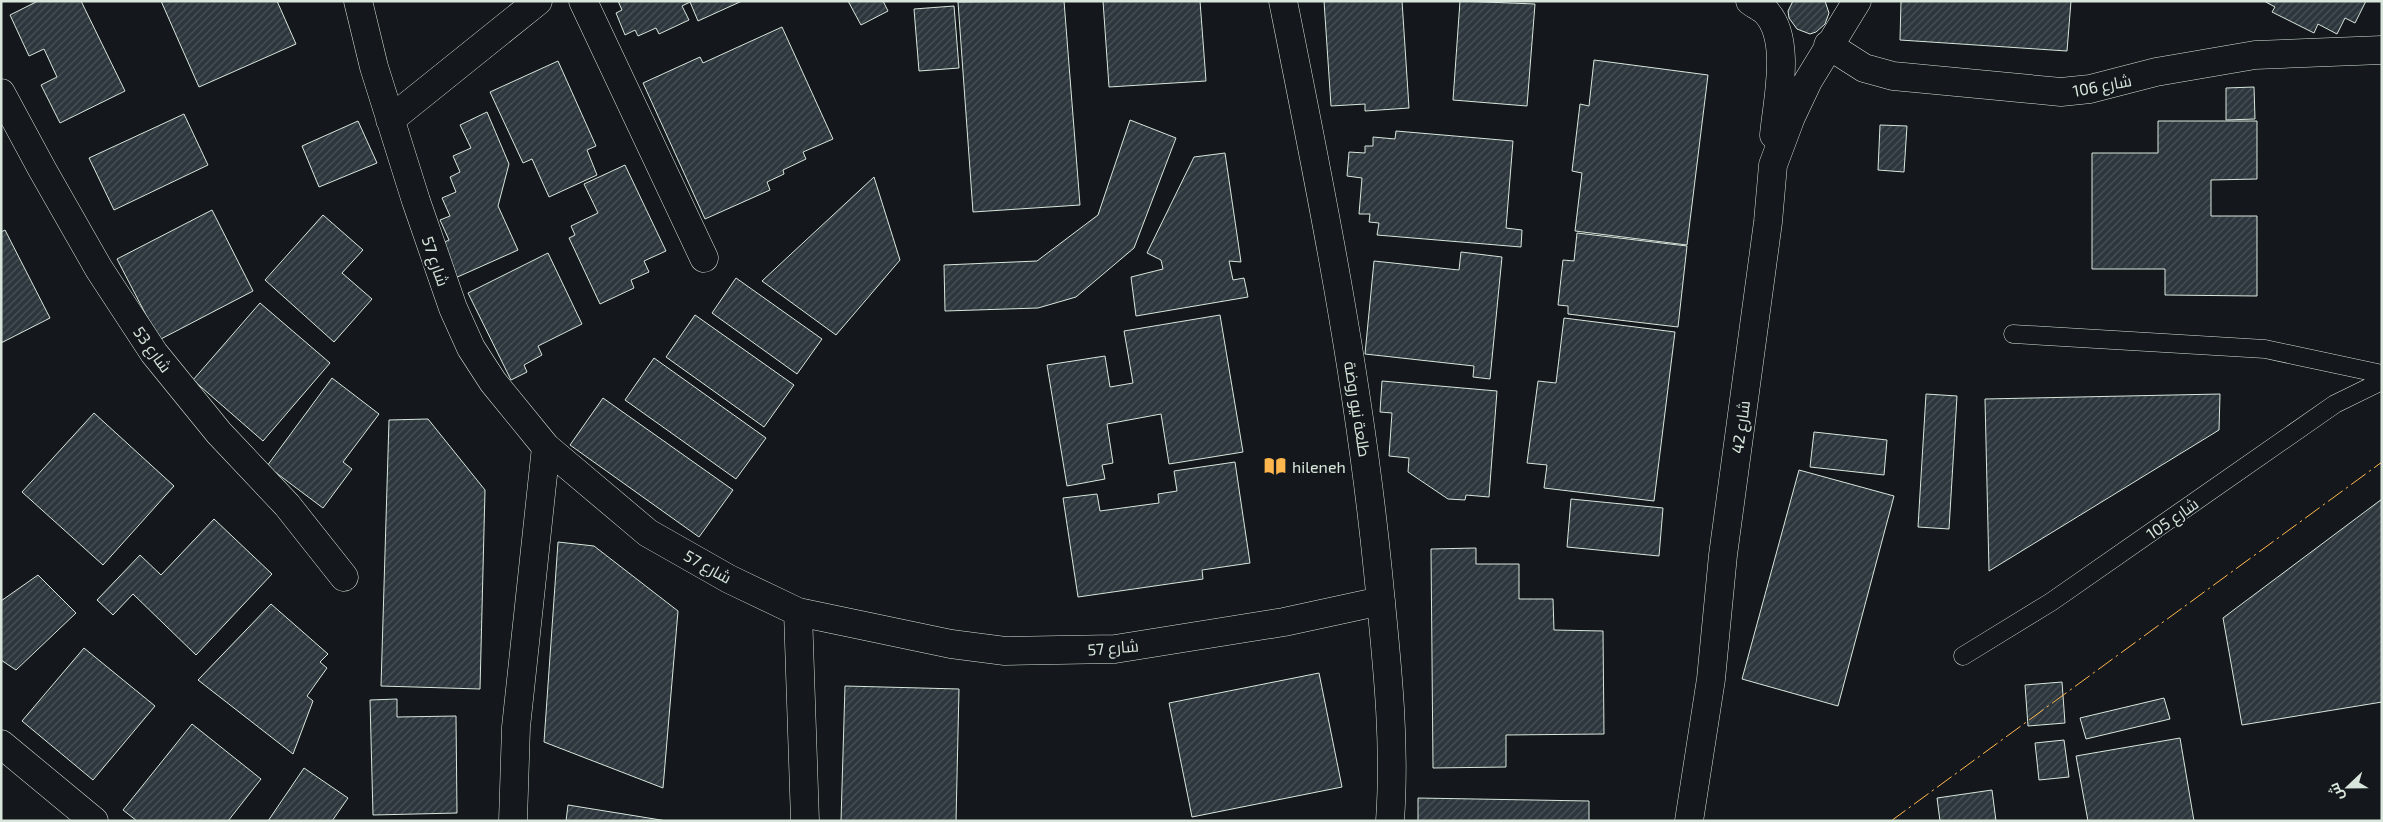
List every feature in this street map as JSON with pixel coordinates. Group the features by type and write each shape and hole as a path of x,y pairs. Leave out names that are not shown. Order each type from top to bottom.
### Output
{"street":[{"name":"شارع 57","path":"358,1 390,120 434,256 453,308 471,348 493,382 546,447 648,533 729,579 798,612 951,644 1005,651 1115,649 1284,622 1381,601"},
{"path":"390,120 538,1"},
{"path":"583,1 704,258"},
{"name":"طلعة نيو روضة","path":"1283,1 1315,159 1367,467 1389,679 1393,776 1390,821"},
{"path":"1750,1 1766,11 1774,24 1779,41 1779,89 1773,165"},
{"name":"شارع 42","path":"1689,821 1711,679 1723,555 1768,222 1773,165 1791,117 1828,45 1857,1"},
{"name":"شارع 106","path":"1828,45 1864,68 1893,76 2061,92 2090,89 2156,72 2255,55 2382,50"},
{"name":"شارع 53","path":"1,93 42,170 99,269 154,353 219,433 287,505 344,578"},
{"path":"513,821 516,727 546,447"},
{"path":"798,612 805,821"},
{"path":"1,744 94,821"}],"lane":[{"path":"2013,334 2265,349 2382,374"},
{"name":"شارع 105","path":"1964,656 2052,602 2335,404 2382,381"}],"building":[{"path":"38,1 81,1 125,91 60,123 41,85 57,77 44,49 29,56 10,15"},
{"path":"161,1 277,1 296,44 199,87"},
{"path":"618,1 742,1 698,21 690,2 682,6 689,20 659,34 656,28 638,36 635,30 625,35 616,13 622,10"},
{"path":"848,1 883,1 888,11 861,25"},
{"path":"1064,1 1080,205 973,212 958,2"},
{"path":"1103,1 1200,1 1206,81 1109,87"},
{"path":"1324,1 1402,1 1409,108 1365,111 1365,104 1331,106"},
{"path":"1460,1 1535,4 1527,106 1453,100"},
{"path":"1793,1 1825,1 1829,13 1825,24 1816,32 1810,34 1797,29 1789,18 1788,11"},
{"path":"1901,1 2071,1 2067,51 1900,40"},
{"path":"2264,1 2366,1 2355,23 2345,18 2337,34 2318,24 2314,33 2272,12 2275,7"},
{"path":"954,6 959,68 919,71 914,9"},
{"path":"782,27 833,139 803,152 806,159 783,170 784,174 767,182 770,190 705,219 643,83 700,57 703,63"},
{"path":"1594,60 1708,75 1687,245 1575,231 1582,173 1572,171 1580,104 1589,106"},
{"path":"558,61 596,146 587,150 597,175 549,197 532,159 523,163 490,92"},
{"path":"2254,87 2255,119 2226,120 2226,88"},
{"path":"487,112 509,164 498,206 518,250 453,279 438,245 449,240 440,220 450,216 442,198 456,192 450,177 460,172 453,156 471,148 460,125"},
{"path":"184,114 208,165 114,210 89,158"},
{"path":"1130,120 1176,138 1134,248 1076,297 1038,308 945,311 944,265 1037,261 1098,215"},
{"path":"358,121 377,163 319,187 302,146"},
{"path":"2158,121 2257,121 2257,179 2211,180 2211,216 2257,216 2257,296 2165,295 2165,269 2092,269 2092,153 2158,153"},
{"path":"1880,125 1907,126 1904,172 1878,170"},
{"path":"1396,131 1513,141 1506,228 1522,230 1521,247 1377,235 1379,223 1369,222 1370,214 1359,214 1362,178 1347,176 1349,152 1365,153 1365,146 1373,146 1373,137 1395,139"},
{"path":"1225,153 1241,262 1229,261 1233,280 1244,278 1248,297 1136,316 1131,277 1163,269 1161,260 1147,253 1194,157"},
{"path":"625,165 666,251 644,261 649,272 631,280 634,288 600,304 569,238 575,235 571,226 598,213 584,184"},
{"path":"874,177 900,260 836,335 762,281"},
{"path":"212,210 253,291 159,340 117,259"},
{"path":"323,215 363,250 342,273 372,299 334,342 265,280"},
{"path":"5,230 50,318 1,343 1,232"},
{"path":"1577,233 1687,246 1678,327 1568,314 1568,306 1558,305 1563,260 1574,261"},
{"path":"1461,252 1502,257 1490,379 1473,377 1474,366 1365,354 1374,261 1459,270"},
{"path":"548,253 582,324 538,346 542,355 524,365 527,372 511,380 468,293"},
{"path":"736,278 822,339 797,374 712,313"},
{"path":"260,303 330,363 263,441 193,380"},
{"path":"695,315 794,385 764,427 666,357"},
{"path":"1220,315 1243,452 1169,464 1161,414 1107,424 1113,463 1102,465 1105,479 1067,486 1047,365 1105,356 1110,387 1133,383 1124,331"},
{"path":"1564,318 1675,332 1654,501 1544,488 1547,465 1527,463 1538,381 1556,383"},
{"path":"654,358 766,438 736,479 625,400"},
{"path":"332,378 379,414 343,462 352,469 323,508 267,466"},
{"path":"1382,381 1497,391 1489,497 1466,495 1465,500 1448,499 1408,472 1409,458 1389,456 1392,413 1380,412"},
{"path":"1926,394 1957,396 1949,529 1918,527"},
{"path":"2220,394 2219,430 1989,571 1985,399"},
{"path":"603,398 733,490 699,537 570,445"},
{"path":"94,413 174,486 103,565 22,492"},
{"path":"428,419 485,490 480,689 381,686 389,420"},
{"path":"1814,432 1887,440 1884,475 1810,467"},
{"path":"1235,462 1250,563 1202,570 1203,579 1078,597 1063,498 1097,494 1100,511 1159,503 1158,494 1177,491 1174,471"},
{"path":"1799,470 1894,496 1838,706 1742,679"},
{"path":"1571,499 1663,508 1659,556 1567,547"},
{"path":"2382,499 2382,702 2242,725 2223,618"},
{"path":"214,519 272,574 196,655 133,594 113,615 97,600 140,555 161,575"},
{"path":"558,542 594,546 678,611 663,788 544,742"},
{"path":"1476,548 1476,564 1519,564 1519,599 1553,599 1554,630 1603,631 1604,734 1506,735 1506,767 1433,768 1431,549"},
{"path":"38,575 76,613 16,670 1,660 1,601"},
{"path":"271,604 328,654 320,662 327,668 307,696 313,701 293,754 198,680"},
{"path":"84,648 155,706 93,780 22,721"},
{"path":"1319,673 1342,787 1192,817 1169,703"},
{"path":"2062,682 2065,723 2028,726 2025,685"},
{"path":"845,686 959,689 956,821 841,821"},
{"path":"2164,698 2170,719 2086,739 2080,718"},
{"path":"397,699 397,717 456,716 457,813 373,815 370,700"},
{"path":"192,724 261,779 228,821 137,821 123,810"},
{"path":"2180,738 2194,821 2088,821 2076,756"},
{"path":"2064,740 2069,777 2039,780 2035,743"},
{"path":"304,768 348,798 332,821 268,821"},
{"path":"1992,790 1996,821 1940,821 1937,798"},
{"path":"1418,798 1589,801 1589,821 1418,821"},
{"path":"568,805 667,821 566,821"}],"power":[{"path":"1891,821 2382,462"}],"place":[{"name":"hileneh","path":"1275,466"}]}
